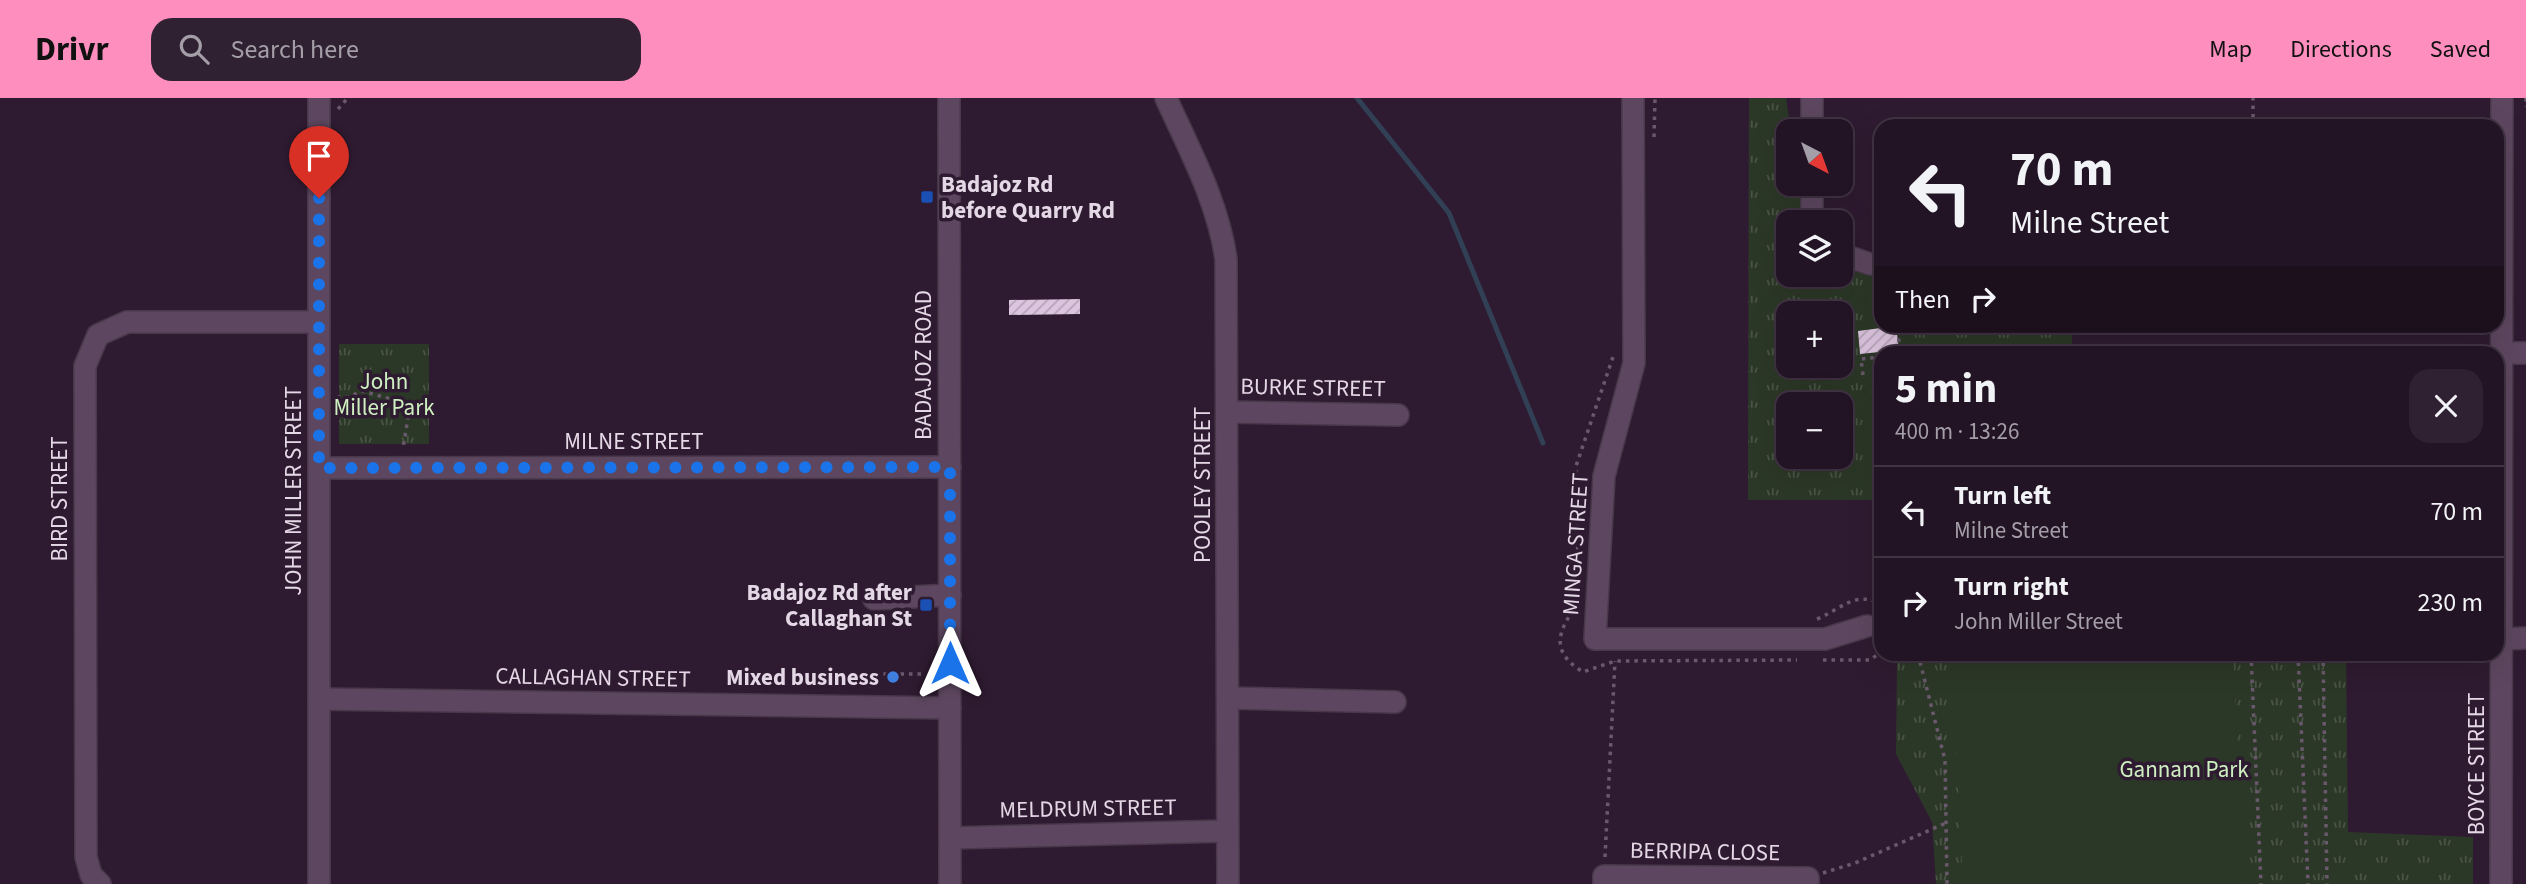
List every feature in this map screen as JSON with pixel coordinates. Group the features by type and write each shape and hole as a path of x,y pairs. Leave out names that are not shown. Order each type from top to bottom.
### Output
{"street":[{"name":"JOHN MILLER STREET","path":"319,98 319,884"},
{"name":"BADAJOZ ROAD","path":"949,98 950,884"},
{"name":"POOLEY STREET","path":"1166,98 1214,204 1222,228 1226,259 1228,884"},
{"name":"MINGA STREET","path":"1633,98 1634,362 1604,476 1595,639 1825,639 1867,626"},
{"path":"1812,98 1812,119"},
{"name":"BOYCE STREET","path":"2502,98 2502,119"},
{"path":"1853,258 1874,264"},
{"name":"BIRD STREET","path":"100,884 91,875 86,857 85,366 98,335 127,322 319,323"},
{"path":"2504,353 2526,353"},
{"name":"BURKE STREET","path":"1228,412 1398,415"},
{"name":"MILNE STREET","path":"319,468 950,467"},
{"path":"874,599 950,595"},
{"path":"2504,639 2526,638"},
{"name":"BOYCE STREET","path":"2501,884 2503,661"},
{"path":"1229,698 1395,702"},
{"name":"CALLAGHAN STREET","path":"319,699 950,708"},
{"name":"MELDRUM STREET","path":"950,838 1227,831"},
{"name":"BERRIPA CLOSE","path":"1604,880 1808,881"}],"path":[{"path":"2253,98 2253,119"},
{"path":"2526,98 2526,107"},
{"path":"1578,575 1576,466 1614,356"},
{"path":"1863,375 1861,359 1874,358"},
{"path":"336,397 349,397 362,391 405,403 409,412 402,468"},
{"path":"1813,620 1830,614 1848,601 1874,600"},
{"path":"1578,602 1565,621 1559,639 1562,652 1570,664 1583,672 1615,662 1803,660"},
{"path":"1816,660 1870,660 1874,657"},
{"path":"1920,661 1945,760 1947,884"},
{"path":"2251,661 2261,884"},
{"path":"2298,661 2308,884"},
{"path":"2323,661 2326,884"},
{"path":"1604,880 1615,662"},
{"path":"1808,881 1946,823"}],"green space":[{"path":"1749,98 1786,98 1789,119 1776,119 1776,196 1801,196 1802,210 1776,210 1776,287 1853,287 1853,270 1874,275 1874,333 2072,333 2072,346 1874,346 1874,500 1748,500"},
{"name":"John Miller Park","path":"339,344 429,344 429,444 339,444"},
{"name":"Gannam Park","path":"1897,661 2346,661 2348,832 2473,837 2473,884 1936,884 1932,822 1896,754"},
{"path":"1951,661 2233,661 2245,884 1963,884"}],"building":[{"path":"1080,299 1080,314 1009,315 1009,300"},
{"path":"1874,329 1874,333 1897,333 1898,346 1874,346 1874,353 1860,354 1858,331"}],"waterway":[{"path":"1357,98 1449,213 1543,443"}],"place":[{"name":"Badajoz Rd before Quarry Rd","path":"927,197"},
{"name":"Badajoz Rd after Callaghan St","path":"926,605"},
{"name":"Mixed business","path":"893,677"}],"route":[{"path":"319,198 319,468 950,467 950,663"}]}
